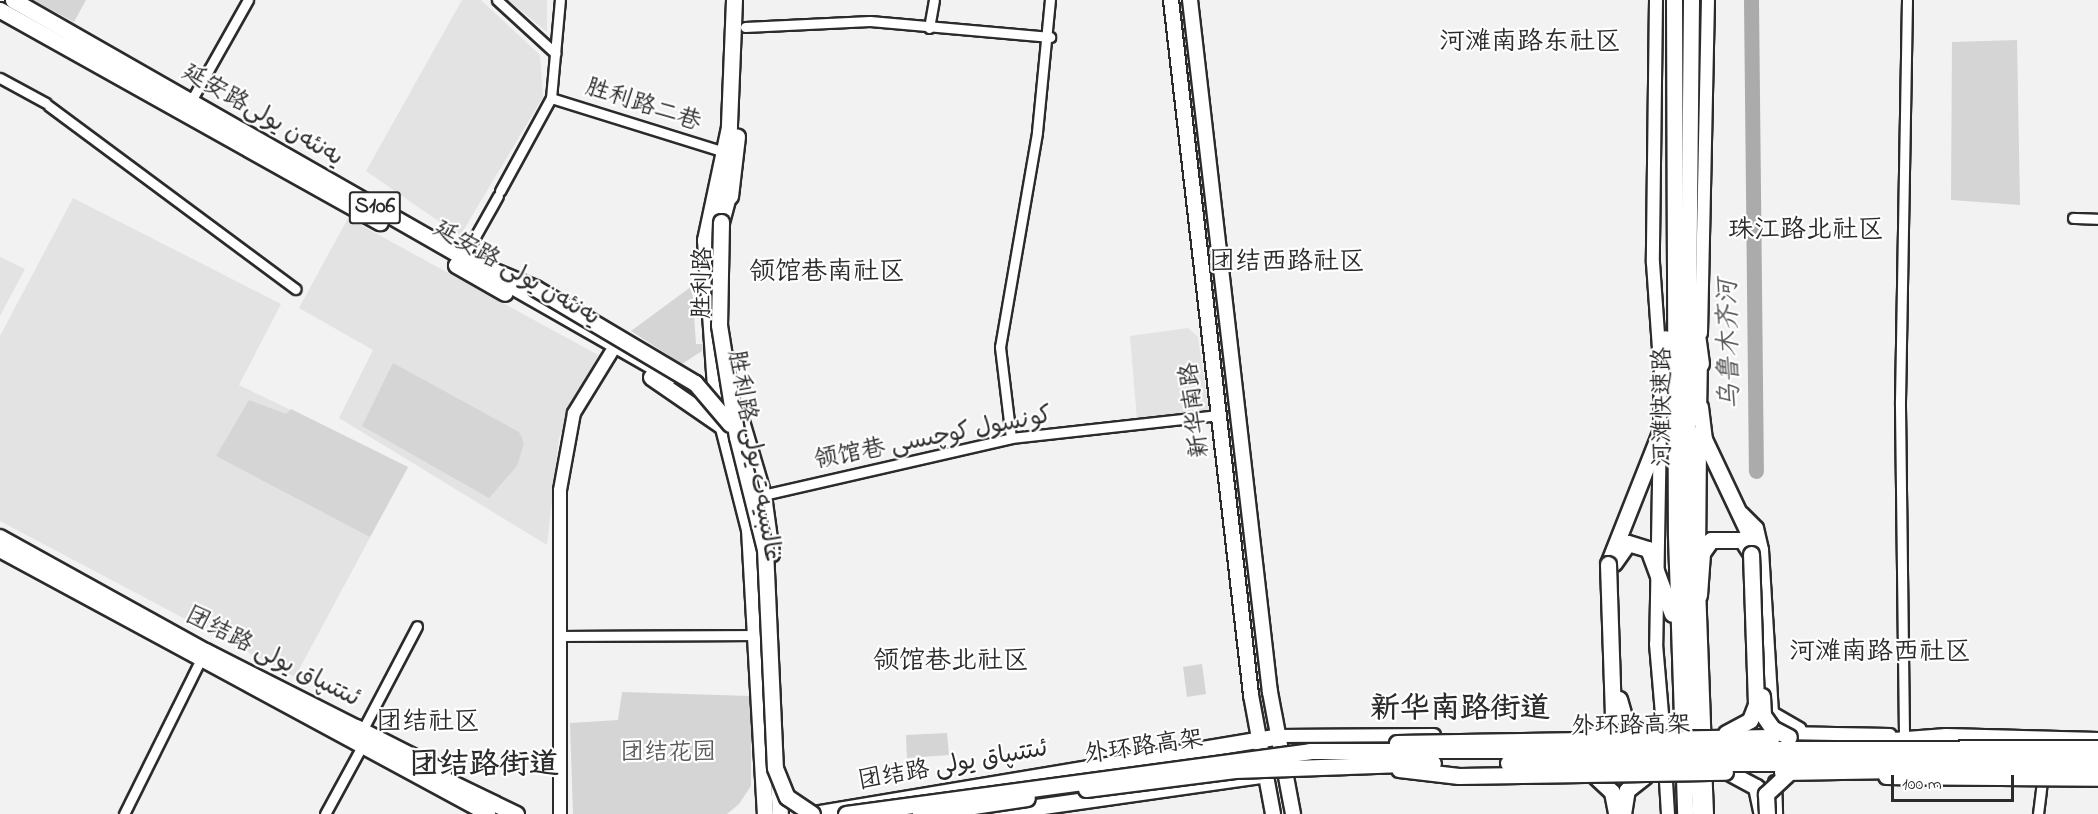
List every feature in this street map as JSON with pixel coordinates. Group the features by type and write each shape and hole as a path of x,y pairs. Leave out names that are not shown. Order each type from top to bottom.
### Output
{"main road":[{"name":"延安路يەنئەن يولى","path":"13,0 463,258 612,350 716,400 738,414"},
{"name":"胜利路 غالىبىيەت يولى","path":"734,0 735,71 724,152 705,240 716,400 749,530 765,814"},
{"name":"胜利路","path":"744,0 745,72 731,185 724,298 726,350 738,414 763,495 771,548 780,814"},
{"name":"新华南路","path":"1171,0 1233,534 1259,738 1273,814"},
{"name":"新华南路","path":"1190,0 1252,532 1278,736 1293,814"},
{"path":"1669,0 1674,40"},
{"name":"河滩快速路","path":"1674,0 1673,260 1678,634 1685,814"},
{"name":"河滩快速路","path":"1693,0 1690,41 1687,268 1686,535 1700,814"},
{"name":"延安路 يەنئەن يولى","path":"0,10 612,350 689,399 722,426"},
{"path":"731,185 721,222 719,325 737,437 765,549 775,768 787,797 813,814"},
{"path":"463,258 535,288 696,383 721,407 737,437"},
{"path":"1661,379 1673,260"},
{"path":"1687,268 1701,364"},
{"path":"1700,407 1704,439 1742,513 1754,553 1763,715 1772,728 1790,737"},
{"path":"1583,740 1607,730 1612,715 1611,564 1661,430"},
{"path":"1233,534 1252,532"},
{"name":"团结路 ئىتتىپاق يولى","path":"0,537 526,814"},
{"path":"1699,595 1702,553 1711,540 1742,540 1754,553 1756,704 1743,727 1718,736"},
{"path":"1650,738 1620,715 1611,564 1622,549 1637,542 1658,566 1678,634"},
{"name":"团结路 ئىتتىپاق يولى","path":"0,550 488,814"},
{"path":"359,728 390,753 516,814"},
{"name":"团结路 ئىتتىپاق يولى","path":"813,814 1278,736"},
{"path":"1334,752 1372,744 1718,736 2060,748"},
{"path":"1880,741 1946,736 2098,740"},
{"name":"外环路高架","path":"846,814 1221,760 1334,752 2098,748"},
{"path":"1372,764 1429,776 1645,776 1783,770 1862,772 2018,761"},
{"name":"外环路高架","path":"920,814 1234,770 1372,764 2018,761 2098,763"},
{"path":"1767,814 1766,794 1783,770"},
{"path":"987,814 1285,772"},
{"path":"1728,772 1756,787 1761,814"},
{"path":"1862,772 1905,778 2098,778"},
{"path":"1595,776 1612,792 1616,814"},
{"path":"1623,814 1627,790 1645,776"}],"street":[{"path":"191,101 248,0"},
{"path":"497,0 555,53"},
{"path":"463,258 551,98 560,0"},
{"path":"930,28 934,0"},
{"path":"1011,438 1000,347 1050,37 1050,0"},
{"path":"1656,0 1653,262 1661,379 1656,644 1664,726 1668,814"},
{"path":"1707,814 1699,595 1700,407 1708,0"},
{"path":"1904,734 1900,401 1907,0"},
{"path":"745,27 870,21 1050,37"},
{"path":"0,78 47,105 295,289"},
{"name":"胜利路二巷","path":"551,98 724,152"},
{"path":"2073,218 2098,219"},
{"path":"560,814 562,636 560,490 574,413 612,350"},
{"name":"领馆巷 كونسول كوچىسى","path":"763,495 1011,438 1219,415"},
{"path":"1742,513 1758,528 1762,550 1772,713 1789,727 1837,736"},
{"path":"359,728 417,626"},
{"path":"562,636 756,635"},
{"path":"124,814 201,659"},
{"path":"1704,722 1718,733 1837,736 2098,734"},
{"path":"1278,736 1640,735 1664,726"},
{"path":"325,814 362,746"},
{"path":"1285,772 1637,766 1666,785"},
{"path":"1567,767 1591,779 1607,796 1608,814"},
{"path":"1706,774 1715,769 2098,773"},
{"path":"1776,814 1783,770"},
{"path":"2038,814 2043,772"}],"shaded area":[{"path":"462,0 481,0 540,55 543,97 460,236 366,171"},
{"path":"508,0 547,0 547,32"},
{"path":"73,198 281,304 239,385 408,467 295,677 0,521 0,336"},
{"path":"348,218 598,355 559,438 547,545 339,418 373,350 299,308"},
{"path":"0,257 25,269 0,316"},
{"path":"1188,328 1198,337 1209,412 1137,420 1130,336"}],"green space":[{"path":"33,0 86,0 74,22"},
{"path":"2017,40 2020,205 1951,200 1952,42"},
{"path":"692,286 696,344 703,344 702,351 682,364 631,331"},
{"path":"393,363 519,432 524,443 517,466 489,498 362,426"},
{"path":"249,400 286,414 291,409 408,467 370,537 216,456"},
{"path":"1202,664 1206,694 1187,697 1183,667"},
{"name":"团结花园","path":"622,692 751,696 751,786 739,804 727,814 573,814 570,723 618,720"},
{"path":"947,733 949,755 907,758 906,735"}],"waterway":[{"name":"乌鲁木齐河","path":"1751,0 1756,471"}],"district":[{"name":"河滩南路东社区","path":"1530,44"},
{"name":"珠江路北社区","path":"1806,232"},
{"name":"团结西路社区","path":"1287,264"},
{"name":"领馆巷南社区","path":"827,274"},
{"name":"河滩南路西社区","path":"1880,654"},
{"name":"领馆巷北社区","path":"951,663"},
{"name":"新华南路街道","path":"1460,710"},
{"name":"团结社区","path":"428,724"},
{"name":"团结路街道","path":"484,766"}]}
